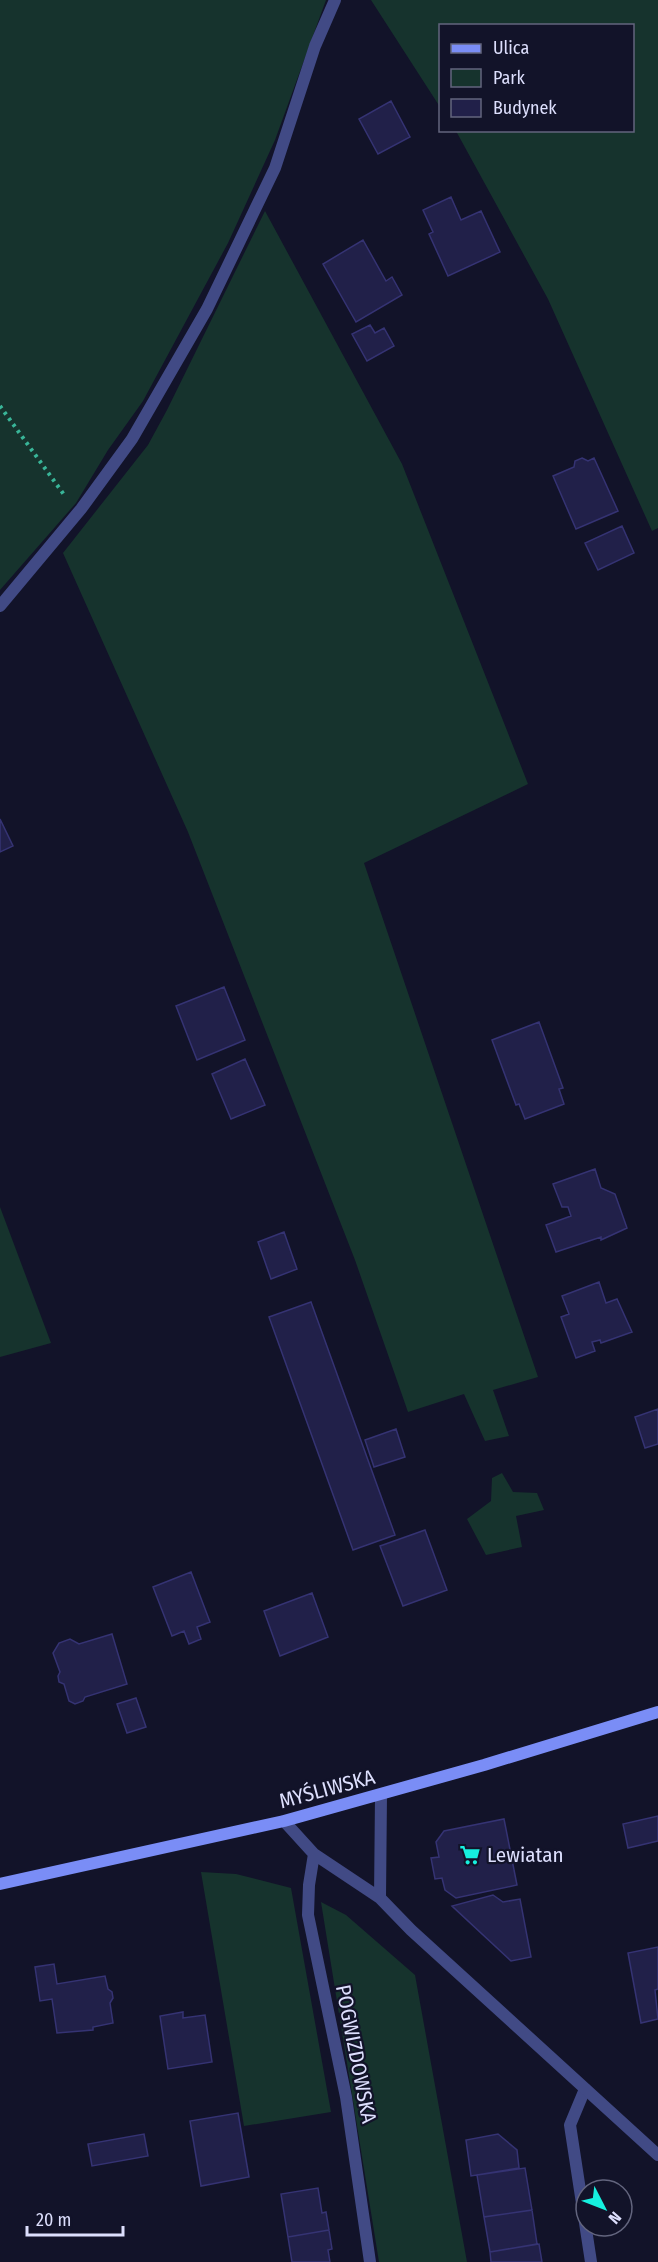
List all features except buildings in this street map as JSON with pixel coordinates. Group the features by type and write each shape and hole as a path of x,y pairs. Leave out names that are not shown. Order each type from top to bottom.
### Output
{"street":[{"path":"0,606 78,513 132,439 207,309 275,168 315,46 335,0"},
{"name":"MYŚLIWSKA","path":"0,1884 284,1821 381,1795 658,1712"},
{"path":"380,1898 381,1795"},
{"path":"284,1821 314,1854 380,1898 658,2155"},
{"name":"POGWIZDOWSKA","path":"314,1854 309,1885 308,1915 346,2097 370,2262"},
{"path":"585,2089 570,2125 591,2262"}],"path":[{"path":"0,406 78,513"}],"green space":[{"path":"0,0 326,0 275,140 228,243 143,401 108,450 76,503 0,590"},
{"path":"371,0 658,0 658,528 652,531 548,299 457,132 634,132 634,24 439,24 439,105"},
{"path":"265,211 402,464 528,784 364,863 538,1377 493,1390 509,1436 485,1441 464,1394 408,1412 355,1260 188,832 63,553 148,445"},
{"path":"0,1207 51,1343 0,1357"},
{"path":"502,1473 513,1492 537,1493 544,1510 516,1516 522,1547 486,1555 467,1519 491,1501 492,1478"},
{"path":"201,1872 236,1874 291,1888 331,2112 244,2126"},
{"path":"321,1902 346,1915 415,1975 467,2262 379,2262"}],"place":[{"name":"Lewiatan","path":"470,1855"}]}
